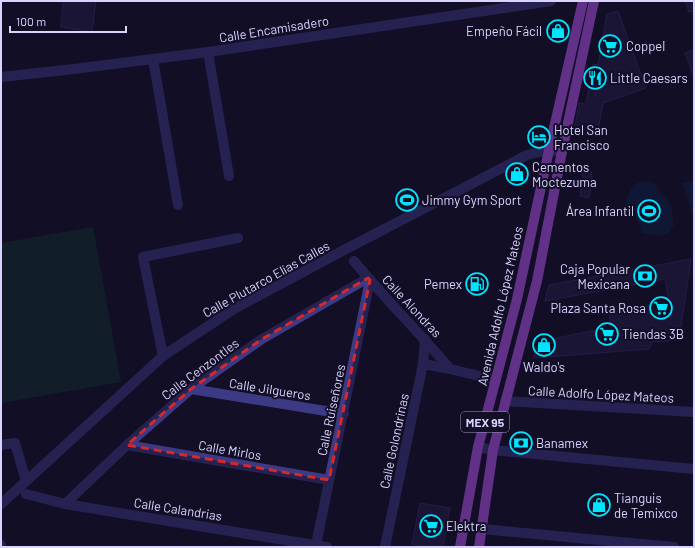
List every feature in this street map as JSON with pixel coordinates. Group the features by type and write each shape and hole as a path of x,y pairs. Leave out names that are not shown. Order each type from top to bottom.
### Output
{"main road":[{"name":"Avenida Adolfo López Mateos","path":"460,547 478,447 517,299 548,150 583,1"},
{"name":"Avenida Adolfo López Mateos","path":"478,547 482,529 493,450 537,282 562,152 594,1"},
{"path":"517,299 532,302"}],"street":[{"name":"Calle Encamisadero","path":"1,77 208,52 496,5 551,1"},
{"path":"208,52 229,176"},
{"path":"153,59 178,205"},
{"name":"Calle Plutarco Elías Calles","path":"1,504 163,356 234,309 527,155 548,150 562,152"},
{"path":"163,356 143,257 238,238"},
{"name":"Calle Alondras","path":"354,261 450,368"},
{"name":"Calle Cenzontles","path":"65,504 127,445 191,389 262,339 369,279"},
{"name":"Calle Ruiseñores","path":"316,545 344,414 369,279"},
{"name":"Calle Golondrinas","path":"385,547 423,364 425,339"},
{"path":"423,364 450,368 496,380"},
{"name":"Calle Jilgueros","path":"191,389 344,414"},
{"name":"Calle Adolfo López Mateos","path":"505,401 694,412"},
{"path":"1,445 15,443 26,481"},
{"name":"Calle Mirlos","path":"127,445 329,480"},
{"path":"478,447 493,450 694,469"},
{"name":"Calle Calandrias","path":"26,494 65,504 327,547"},
{"path":"482,529 674,547"}],"highlighted area":[{"path":"368,278 370,280 329,480 127,445 191,389 262,339"}],"green space":[{"path":"93,227 121,382 1,403 1,243"}],"water":[{"path":"694,180 694,218 682,183"},
{"path":"649,181 657,186 670,205 674,225 665,235 655,236 642,233 636,217 630,215 626,205 628,194 634,185 639,182"}],"building":[{"path":"63,1 96,1 92,32 61,27"},
{"path":"685,1 694,1 694,11 689,12"},
{"path":"618,11 646,88 603,103 597,136 574,132 579,103 586,104 593,64 598,65 607,14"},
{"path":"694,50 694,75 693,75 685,53"},
{"path":"591,171 592,176 589,198 580,196 583,173"},
{"name":"Plaza Santa Rosa","path":"691,259 679,340 652,342 649,349 534,358 537,342 611,327 609,313 669,302 665,279 545,301 549,285"},
{"name":"Elektra","path":"420,503 450,508 443,547 427,547 412,544"}],"place":[{"name":"Empeño Fácil","path":"558,31"},
{"name":"Coppel","path":"610,46"},
{"name":"Little Caesars","path":"595,78"},
{"name":"Hotel San Francisco","path":"539,137"},
{"name":"Cementos Moctezuma","path":"517,174"},
{"name":"Jimmy Gym Sport","path":"407,200"},
{"name":"Área Infantil","path":"649,211"},
{"name":"Caja Popular Mexicana","path":"645,276"},
{"name":"Pemex","path":"477,284"},
{"name":"Plaza Santa Rosa","path":"661,308"},
{"name":"Tiendas 3B","path":"607,334"},
{"name":"Waldo's","path":"544,345"},
{"name":"Banamex","path":"521,443"},
{"name":"Tianguis de Temixco","path":"599,505"},
{"name":"Elektra","path":"431,526"}]}
